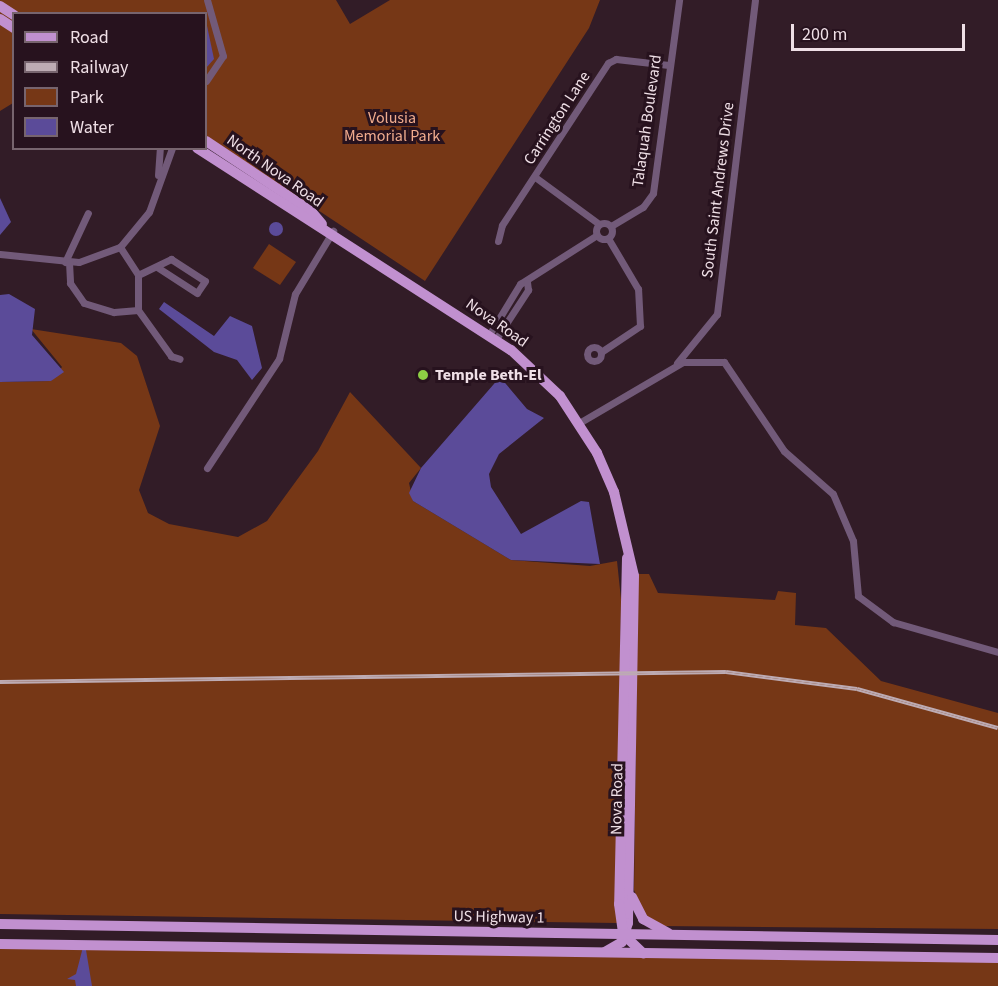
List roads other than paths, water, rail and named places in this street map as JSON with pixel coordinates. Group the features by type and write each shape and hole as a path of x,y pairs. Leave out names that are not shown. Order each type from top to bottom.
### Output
{"main road":[{"name":"North Nova Road","path":"207,142 311,211 323,225"},
{"name":"North Nova Road","path":"199,150 305,219 323,225"},
{"name":"Nova Road","path":"323,225 493,337 544,379 579,423 614,492 635,600 631,890 625,936"},
{"name":"Nova Road","path":"625,936 619,904 628,558"},
{"path":"631,890 644,919 674,935"},
{"name":"US Highway 1","path":"0,924 625,936 998,940"},
{"path":"30,944 32,925"},
{"path":"605,952 625,936 643,953"},
{"name":"US Highway 1","path":"0,944 998,958"}],"street":[{"path":"207,0 223,56 207,80"},
{"name":"Talaquah Boulevard","path":"611,226 643,207 653,193 679,0"},
{"name":"South Saint Andrews Drive","path":"674,368 717,314 755,0"},
{"name":"Carrington Lane","path":"498,241 502,225 536,177 608,63 616,59 669,65"},
{"path":"158,178 159,150"},
{"path":"0,254 67,262 120,248 149,212 158,178 171,150"},
{"path":"536,177 599,224 611,226 608,237 638,290 640,326 601,352"},
{"path":"88,213 67,262 70,283 84,303 114,312 138,310"},
{"path":"597,235 599,224"},
{"path":"207,468 279,359 295,294 333,231"},
{"path":"493,337 506,305 527,282 597,235 608,237"},
{"path":"120,248 138,275 138,310 171,356 180,359"},
{"path":"138,275 171,260 206,281 197,293 157,267"},
{"path":"493,337 514,311 527,282"},
{"path":"506,305 514,311"},
{"path":"579,423 683,362 724,362 784,451 833,494 853,541 858,596 875,612 998,652"}],"water":[{"path":"207,26 214,59 207,67"},
{"path":"0,198 11,222 0,235"},
{"path":"273,222 279,222 283,229 279,236 273,236 269,232 269,226"},
{"path":"9,294 35,309 32,335 64,372 51,381 0,382 0,295"},
{"path":"164,302 214,336 230,316 252,326 262,368 252,380 237,360 214,352 159,309"},
{"path":"500,377 527,409 544,418 499,454 489,474 491,487 521,534 581,501 589,502 600,564 511,560 413,501 409,493 421,468"},
{"path":"83,947 86,950 92,986 76,986 75,980 67,979 76,974"}],"railway":[{"path":"0,682 726,672 857,689 998,728"}],"place":[{"name":"Temple Beth-El","path":"423,375"}],"park label":[{"name":"Volusia Memorial Park","path":"392,127"}]}
